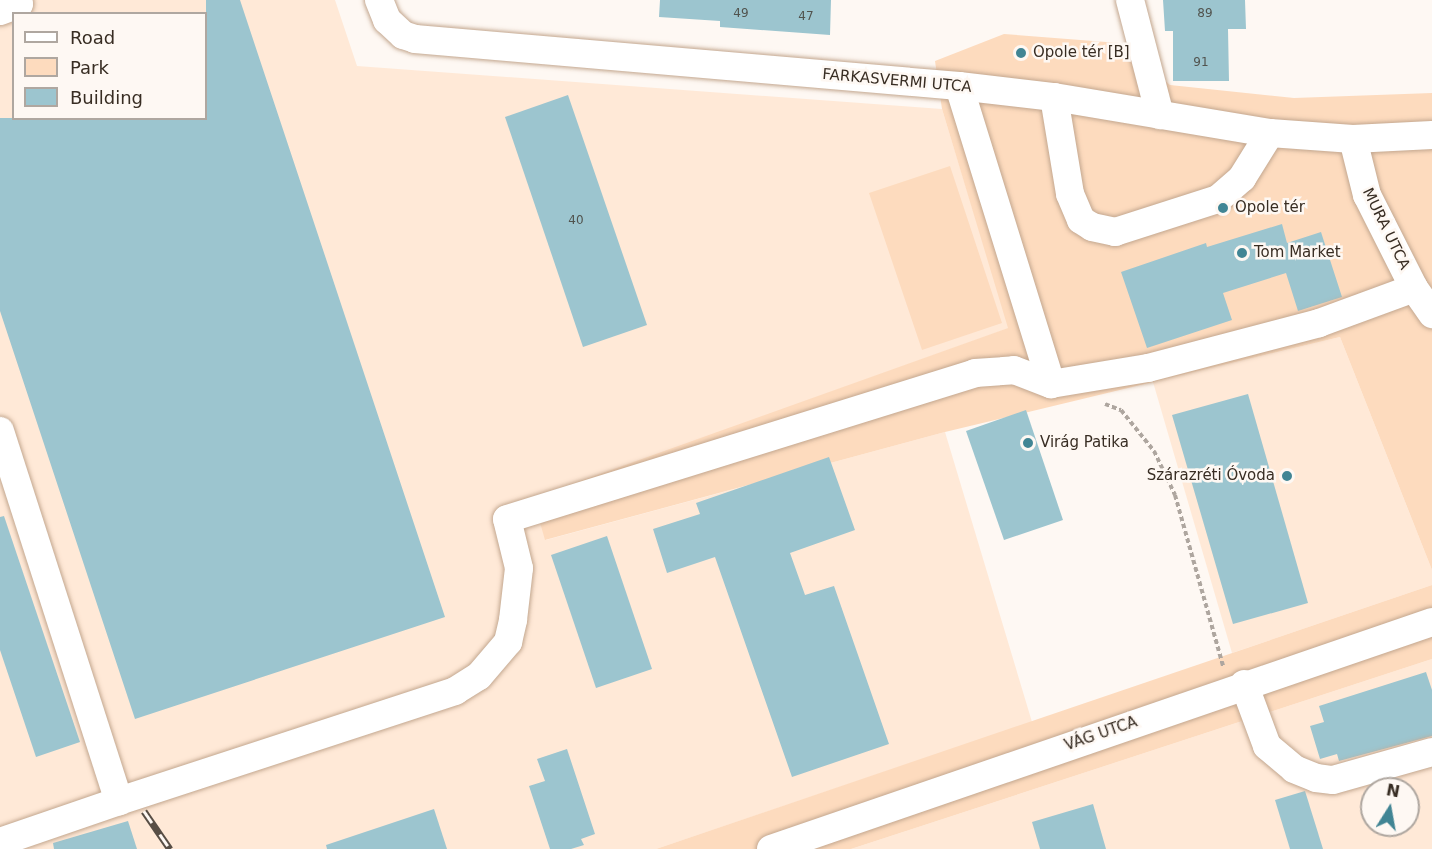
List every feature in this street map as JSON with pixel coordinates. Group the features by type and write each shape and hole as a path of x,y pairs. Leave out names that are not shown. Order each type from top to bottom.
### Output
{"street":[{"name":"FARKASVERMI UTCA","path":"379,0 387,20 403,35 415,39 959,86 1054,97 1270,133 1353,139 1432,135"},
{"path":"1130,0 1160,115"},
{"path":"959,86 1052,384"},
{"path":"1054,97 1070,194 1082,220 1092,227 1115,232 1218,199 1242,178 1270,133"},
{"name":"MURA UTCA","path":"1353,139 1367,195 1414,288 1432,314"},
{"path":"0,842 455,691 479,676 508,642 513,621 519,568 507,519 975,373 1014,370 1052,384 1183,359 1319,323 1414,288"},
{"path":"0,431 5,464 119,801"},
{"name":"VÁG UTCA","path":"771,849 1236,687 1432,622"},
{"path":"1236,687 1267,746 1294,769 1316,778 1333,780 1432,752"}],"path":[{"path":"1101,403 1120,410 1154,451 1175,495 1236,687"}],"shaded area":[{"path":"0,0 335,0 357,66 942,109 1009,328 533,499 546,540 945,432 1032,722 656,849 0,849"},
{"name":"Szárazréti Óvoda","path":"1340,337 1432,570 1432,585 1232,653 1153,382"},
{"path":"1432,659 1432,849 851,849"}],"green space":[{"path":"1004,34 1119,43 1170,85 1294,98 1432,93 1432,570 1340,337 945,432 545,540 533,498 1008,328 942,109 935,61"},
{"path":"950,166 1002,323 922,350 869,193"},
{"path":"1432,585 1432,659 851,849 656,849"}],"building":[{"path":"206,0 240,0 445,617 135,719 0,311 0,118 12,118 12,120 207,120"},
{"path":"660,0 831,0 830,35 720,27 720,21 659,17"},
{"path":"1163,0 1245,0 1246,29 1228,29 1229,81 1173,81 1173,31 1165,31"},
{"path":"568,95 647,325 583,347 505,117"},
{"path":"1282,224 1287,243 1321,232 1342,297 1298,311 1286,273 1223,293 1232,320 1147,348 1121,272 1206,243 1207,247"},
{"path":"1248,394 1308,603 1233,624 1172,415"},
{"path":"1026,410 1063,520 1004,540 966,431"},
{"path":"829,457 855,530 790,553 805,595 834,586 889,744 792,777 715,557 667,573 653,529 700,514 696,503"},
{"path":"4,516 80,742 36,757 0,650 0,517"},
{"path":"607,536 652,669 596,688 551,555"},
{"path":"1426,672 1432,690 1432,736 1339,761 1337,754 1320,759 1310,726 1324,722 1319,706"},
{"path":"567,749 595,834 581,839 584,845 571,849 550,849 529,786 545,781 537,759"},
{"path":"1305,791 1323,849 1290,849 1275,800"},
{"path":"1093,804 1106,849 1040,849 1032,822"},
{"path":"434,809 447,849 327,849 326,845"},
{"path":"128,821 137,849 54,849 53,843"}],"railway":[{"path":"144,811 170,849"}],"place":[{"name":"Opole tér [B]","path":"1021,53"},
{"name":"Opole tér","path":"1223,208"},
{"name":"Tom Market","path":"1242,253"},
{"name":"Virág Patika","path":"1028,443"},
{"name":"Szárazréti Óvoda","path":"1287,476"}]}
